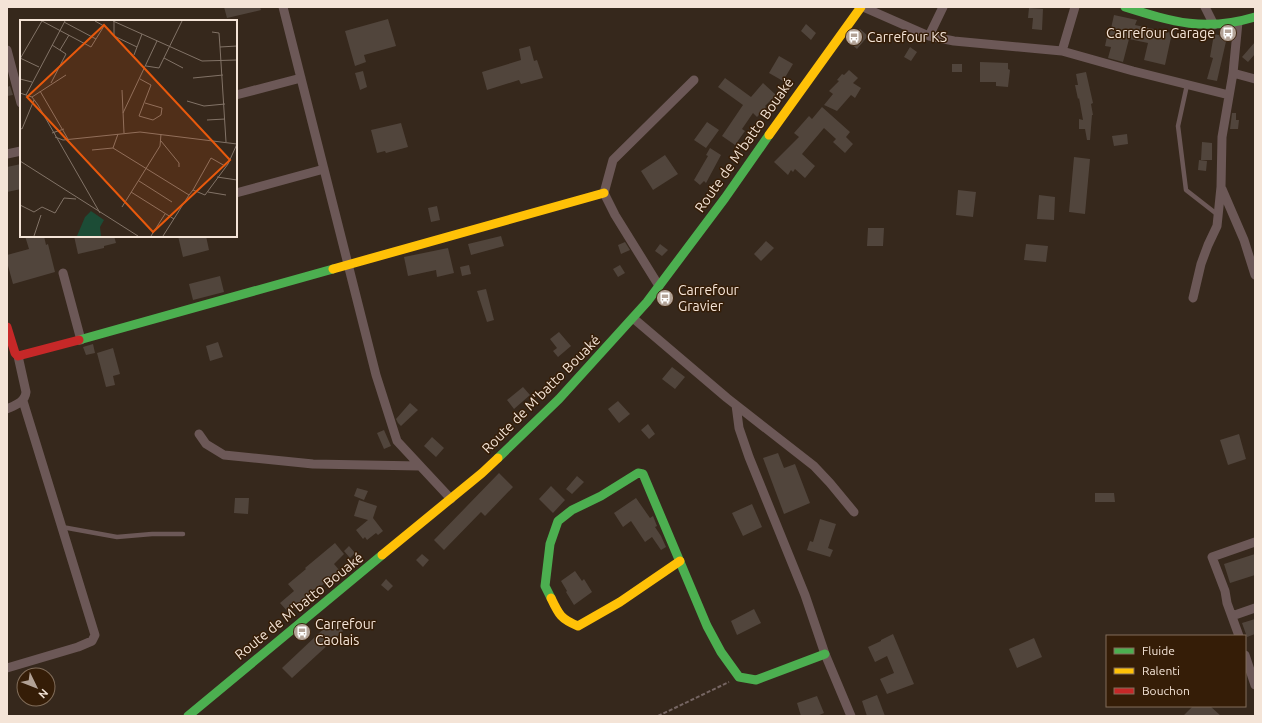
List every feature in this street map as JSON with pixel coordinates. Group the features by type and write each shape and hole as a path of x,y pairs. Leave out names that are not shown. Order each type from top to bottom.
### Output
{"street":[{"path":"283,7 376,375 396,441 451,499"},
{"path":"862,7 929,36 954,41 1062,51 1187,85 1230,95"},
{"name":"Route de M'batto Bouaké","path":"188,716 482,473 560,399 634,318 725,198 795,97 862,7"},
{"path":"929,36 943,7"},
{"path":"1062,51 1075,7"},
{"path":"1125,7 1169,20 1214,25 1238,22 1255,17"},
{"path":"1205,7 1214,25"},
{"path":"1193,298 1201,264 1217,226 1222,187 1222,137 1230,95 1238,22"},
{"path":"7,50 20,99"},
{"path":"1233,73 1255,79"},
{"path":"237,95 301,78"},
{"path":"658,286 615,215 604,193 613,160 694,80"},
{"path":"7,154 20,151"},
{"path":"237,193 324,169"},
{"path":"1222,187 1244,240 1255,275"},
{"path":"18,356 25,356 604,193"},
{"path":"63,273 81,340"},
{"path":"634,318 736,405 814,466 854,512"},
{"path":"7,327 15,353 18,356 26,392 23,401 7,409"},
{"path":"7,668 78,647 92,641 95,635 23,401"},
{"path":"736,405 739,428 749,457 805,595 825,654 851,716"},
{"path":"199,434 206,444 224,455 313,464 420,466"},
{"path":"680,561 620,602 578,626 564,620 556,609 545,586 550,544 558,521 572,510 601,496 638,473 643,474 680,561 704,622 728,664 739,677 756,680 825,654"},
{"path":"1238,635 1225,591 1212,557 1255,542"},
{"path":"1232,616 1255,608"},
{"path":"1246,658 1255,685"}],"lane":[{"path":"1187,85 1178,126 1186,190 1218,215"},
{"path":"62,527 117,537 152,534 183,534"}],"path":[{"path":"658,716 739,677"}],"building":[{"path":"224,7 260,7 261,10 227,18"},
{"path":"1029,8 1043,9 1042,30 1032,29 1033,18 1028,18"},
{"path":"1114,15 1137,20 1135,25 1172,33 1165,65 1144,60 1148,43 1129,39 1123,62 1108,58 1111,47 1105,46"},
{"path":"388,19 396,46 364,55 366,62 355,66 345,31"},
{"path":"806,24 816,33 811,40 801,31"},
{"path":"860,29 868,36 857,49 849,42"},
{"path":"1214,34 1227,37 1217,81 1207,79 1213,58 1210,57"},
{"path":"1255,42 1255,54 1248,62 1242,57"},
{"path":"530,46 534,61 537,60 543,78 521,84 519,80 487,90 482,72 521,60 519,49"},
{"path":"910,47 917,52 911,61 904,57"},
{"path":"779,56 793,64 783,81 769,73"},
{"path":"980,62 1008,63 1008,69 1010,70 1008,87 996,86 996,82 980,82"},
{"path":"952,64 962,64 962,72 952,72"},
{"path":"849,70 858,78 853,83 861,88 855,98 851,95 837,111 824,105 833,94 829,91 839,81 837,80 842,74 844,75"},
{"path":"363,71 367,87 360,90 355,73"},
{"path":"1086,72 1093,103 1091,104 1093,115 1090,140 1087,140 1085,129 1079,129 1079,119 1083,120 1075,85 1078,85 1076,74"},
{"path":"725,78 751,97 763,83 776,95 757,117 753,113 742,129 745,131 735,145 722,136 743,105 718,87"},
{"path":"10,86 13,95 7,96 7,87"},
{"path":"822,107 850,132 846,137 853,144 845,153 833,142 836,139 824,128 802,154 815,166 805,178 795,169 793,172 791,170 788,175 774,162 799,137 794,133 809,116 812,119"},
{"path":"1232,113 1236,113 1236,120 1239,120 1238,129 1230,129"},
{"path":"707,122 719,130 706,148 694,140"},
{"path":"401,123 408,147 386,153 385,151 377,153 371,130"},
{"path":"1127,134 1128,144 1114,146 1112,136"},
{"path":"1202,142 1212,143 1212,160 1201,160"},
{"path":"710,148 721,155 706,183 704,181 700,185 694,180 708,156 706,155"},
{"path":"665,155 678,174 653,190 641,171"},
{"path":"1074,157 1090,159 1085,214 1069,212"},
{"path":"1199,160 1207,161 1206,171 1198,170"},
{"path":"20,164 20,189 7,192 7,167"},
{"path":"958,190 976,192 973,217 956,215"},
{"path":"1039,195 1055,197 1054,220 1037,219"},
{"path":"437,206 440,220 431,222 428,208"},
{"path":"868,228 884,228 883,246 867,246"},
{"path":"501,236 504,246 471,255 468,244"},
{"path":"25,237 44,237 46,245 48,244 55,272 13,284 7,262 7,255 29,249"},
{"path":"74,237 114,237 116,243 104,246 104,248 78,254"},
{"path":"178,237 206,237 209,250 183,257"},
{"path":"766,241 774,248 761,261 754,254"},
{"path":"625,242 630,250 621,254 618,245"},
{"path":"660,244 668,250 662,256 655,251"},
{"path":"1026,244 1048,246 1046,262 1024,260"},
{"path":"448,248 454,273 437,277 436,270 408,276 404,257"},
{"path":"469,265 471,274 462,276 460,267"},
{"path":"620,265 625,273 618,277 613,269"},
{"path":"220,276 224,292 193,300 189,284"},
{"path":"486,289 494,320 487,322 477,291"},
{"path":"559,332 571,346 558,357 553,351 557,348 550,339"},
{"path":"218,342 223,357 210,361 206,346"},
{"path":"93,344 95,353 86,355 83,347"},
{"path":"113,348 120,374 113,376 115,385 106,387 97,353"},
{"path":"672,367 685,377 675,389 662,379"},
{"path":"523,387 530,395 514,409 507,400"},
{"path":"618,401 630,414 619,423 608,409"},
{"path":"410,403 418,410 401,426 396,419"},
{"path":"648,424 655,434 649,439 641,430"},
{"path":"384,430 391,446 384,449 377,433"},
{"path":"1239,434 1246,459 1228,465 1220,440"},
{"path":"432,437 444,448 436,457 424,446"},
{"path":"778,453 784,468 795,464 810,503 784,514 763,458"},
{"path":"499,473 513,487 485,516 481,512 444,550 434,540"},
{"path":"577,476 584,482 572,494 566,489"},
{"path":"551,486 565,500 553,513 539,499"},
{"path":"357,488 368,491 364,500 354,496"},
{"path":"1095,493 1114,493 1115,502 1095,502"},
{"path":"235,498 249,498 248,514 234,513"},
{"path":"636,498 650,518 653,516 657,526 655,527 666,547 661,550 652,537 645,542 631,521 623,527 614,513"},
{"path":"359,500 377,506 373,518 383,531 378,535 376,533 367,540 365,537 363,539 356,530 368,520 354,516"},
{"path":"752,504 762,527 743,536 732,513"},
{"path":"820,519 836,524 828,548 833,550 830,557 807,550 810,541 813,542"},
{"path":"335,543 344,554 334,564 340,571 321,586 320,585 288,612 280,603 294,591 288,584"},
{"path":"349,546 355,553 350,558 344,551"},
{"path":"422,554 429,560 423,567 416,560"},
{"path":"1255,554 1255,575 1230,583 1224,564"},
{"path":"575,571 582,581 584,579 592,592 574,605 561,581"},
{"path":"386,579 393,586 388,591 381,585"},
{"path":"754,609 761,623 737,635 731,621"},
{"path":"1255,619 1255,634 1247,637 1242,623"},
{"path":"333,620 343,631 292,678 282,668"},
{"path":"893,634 914,684 887,694 880,679 894,673 887,656 875,662 868,647"},
{"path":"1034,638 1042,657 1017,668 1009,649"},
{"path":"877,695 885,716 867,716 862,701"},
{"path":"817,696 824,713 817,716 801,716 797,703"},
{"path":"1192,707 1211,707 1221,716 1183,716"}],"traffic: fast":[{"path":"1125,7 1174,21 1189,23 1220,24 1255,17"},
{"path":"498,458 559,399 647,302 725,198 769,135"},
{"path":"79,340 333,269"},
{"path":"551,598 545,586 550,544 558,521 572,510 601,496 638,473 643,474 707,626 721,652 739,677 756,680 825,654"},
{"path":"188,716 382,555"}],"traffic: slow":[{"path":"769,135 861,7"},
{"path":"333,269 604,193"},
{"path":"382,555 482,473 498,458"},
{"path":"551,598 561,616 578,626 620,602 680,561"}],"traffic: jam":[{"path":"7,327 15,353 18,356 79,340"}],"place":[{"name":"Carrefour Garage","path":"1228,33"},
{"name":"Carrefour KS","path":"854,37"},
{"name":"Carrefour Gravier","path":"665,298"},
{"name":"Carrefour Caolais","path":"302,632"}]}
